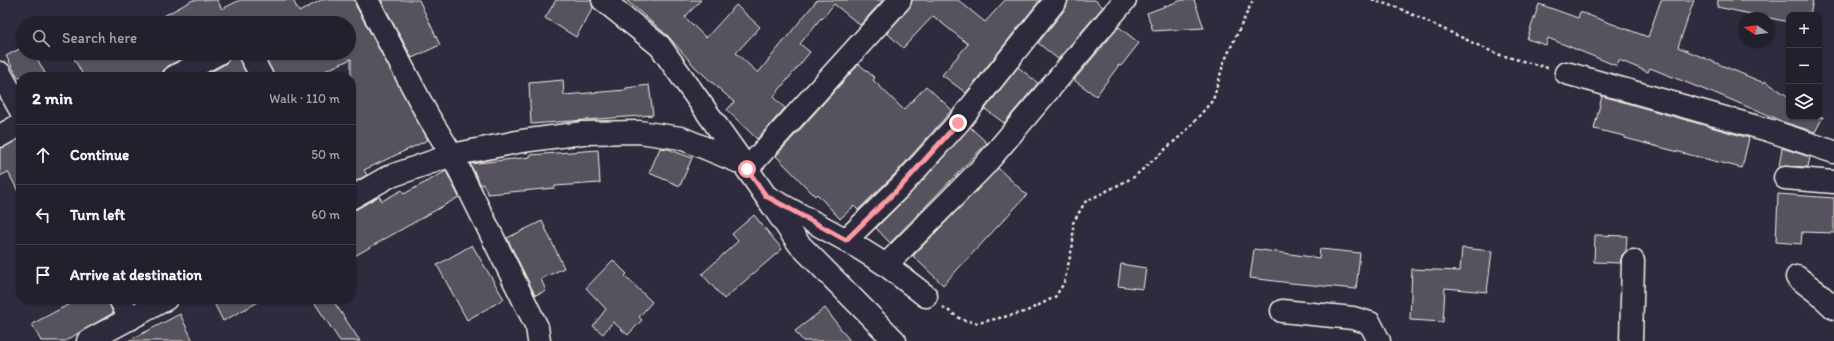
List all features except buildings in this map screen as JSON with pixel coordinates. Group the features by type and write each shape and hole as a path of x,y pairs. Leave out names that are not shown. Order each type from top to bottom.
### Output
{"street":[{"path":"366,0 428,116 452,154 537,327 539,341"},
{"path":"603,0 660,46 799,244 892,340"},
{"path":"745,166 900,0"},
{"path":"846,240 903,184 958,123 1056,0"},
{"path":"886,265 984,166 1125,0"},
{"path":"183,72 206,60"},
{"path":"253,60 259,72"},
{"path":"0,73 16,102"},
{"path":"1566,73 1768,130 1834,152"},
{"path":"0,136 16,127"},
{"path":"356,195 388,177 452,154 522,141 576,134 639,132 681,138 745,166"},
{"path":"1785,178 1834,182"},
{"path":"766,196 846,240 886,265 926,296"},
{"path":"1631,341 1633,261"},
{"path":"1798,277 1834,308"},
{"path":"122,304 130,319"},
{"path":"88,341 157,304"},
{"path":"1282,311 1353,318 1370,323 1378,341"}],"path":[{"path":"926,296 962,320 978,323 1025,312 1055,297 1064,283 1072,244 1073,223 1085,202 1134,177 1186,131 1213,100 1224,62 1253,0"},
{"path":"1372,0 1396,7 1498,54 1566,73"}],"route":[{"path":"747,169 766,196 846,240 903,184 958,123"}]}
